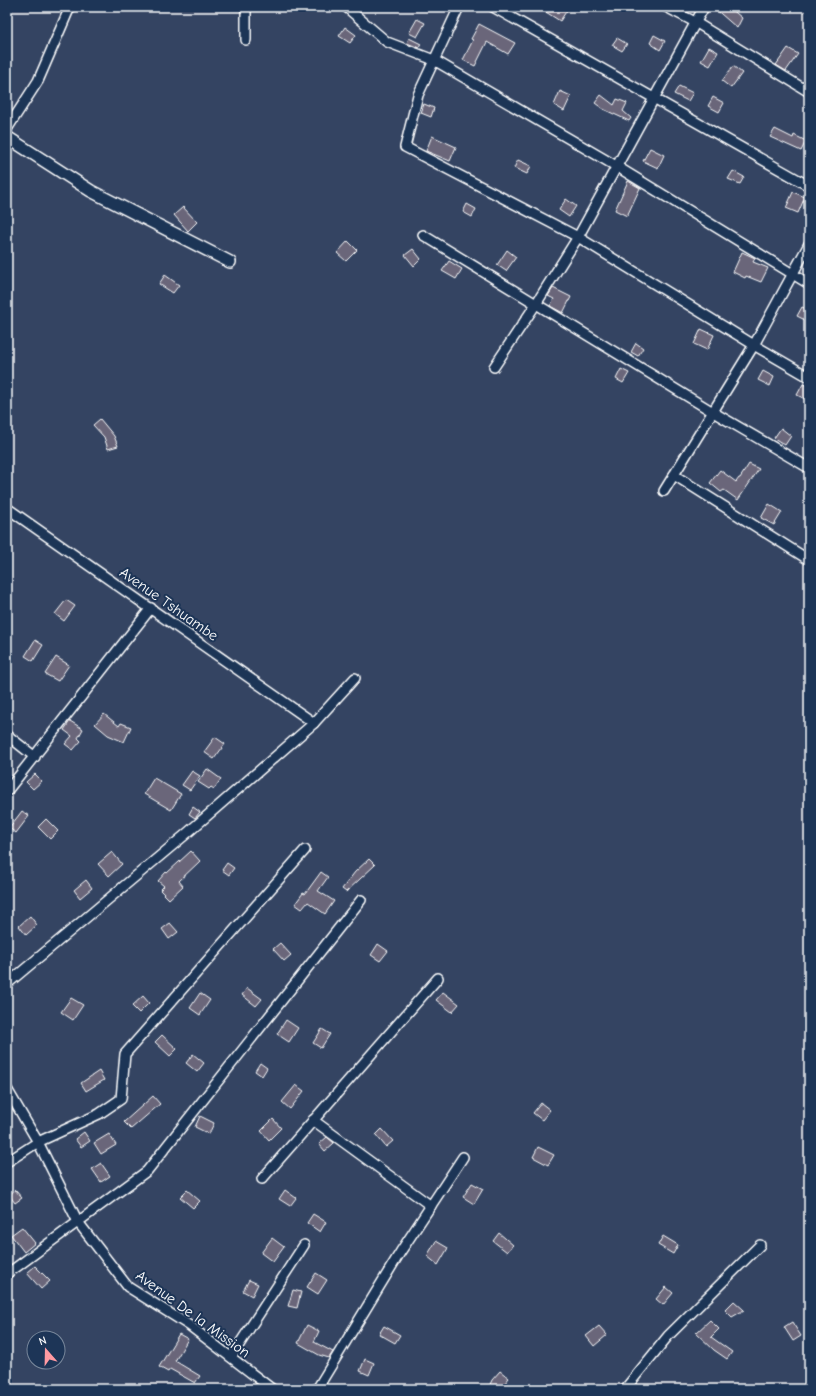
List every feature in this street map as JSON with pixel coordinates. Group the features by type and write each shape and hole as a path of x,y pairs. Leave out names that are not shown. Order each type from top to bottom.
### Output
{"street":[{"path":"7,129 38,80 70,7"},
{"path":"246,7 246,40"},
{"path":"346,7 387,42 434,60 616,166 809,284"},
{"path":"459,7 418,95 405,147 578,237 809,377"},
{"path":"493,7 809,186"},
{"path":"666,7 695,22 809,92"},
{"path":"494,367 578,237 704,7"},
{"path":"7,137 91,191 230,262"},
{"path":"423,235 713,412 809,468"},
{"path":"664,491 754,345 809,244"},
{"path":"674,475 809,560"},
{"name":"Avenue Tshuambe","path":"7,508 314,723"},
{"path":"7,791 151,608"},
{"path":"7,984 185,835 314,723 355,678"},
{"path":"7,735 35,757"},
{"path":"7,1162 38,1142 99,1114 121,1099 125,1054 305,850"},
{"path":"7,1274 147,1171 360,900"},
{"path":"262,1178 438,978"},
{"name":"Avenue De la Mission","path":"7,1089 38,1142 78,1222 128,1287 190,1326 272,1389"},
{"path":"313,1120 431,1206"},
{"path":"317,1389 402,1251 463,1157"},
{"path":"231,1357 304,1245"},
{"path":"625,1389 668,1336 760,1245"}],"building":[{"path":"538,7 569,7 560,21"},
{"path":"713,7 729,7 742,18 737,28"},
{"path":"417,19 425,23 417,37 409,33"},
{"path":"479,24 515,43 508,54 487,42 475,66 463,60 473,40 471,39"},
{"path":"345,27 356,35 350,43 339,36"},
{"path":"654,35 665,41 660,50 650,43"},
{"path":"409,38 421,44 419,48 407,43"},
{"path":"617,38 627,44 622,51 612,45"},
{"path":"709,47 718,52 710,66 701,61"},
{"path":"788,48 798,54 786,71 776,65"},
{"path":"733,66 742,73 731,88 722,81"},
{"path":"679,86 693,93 688,101 674,94"},
{"path":"560,91 571,96 564,111 554,105"},
{"path":"601,95 614,105 617,99 627,103 623,111 631,118 629,121 603,109 595,103"},
{"path":"713,97 724,103 719,112 708,106"},
{"path":"424,104 434,108 431,117 421,113"},
{"path":"775,129 793,138 794,135 806,141 801,151 770,137"},
{"path":"432,136 456,147 450,161 426,151"},
{"path":"650,148 664,155 658,168 643,161"},
{"path":"518,160 531,166 527,174 514,168"},
{"path":"733,171 744,177 740,184 728,179"},
{"path":"628,181 640,188 627,216 615,210"},
{"path":"793,192 805,197 798,213 786,208"},
{"path":"566,199 576,206 569,217 559,210"},
{"path":"467,204 476,209 472,217 463,212"},
{"path":"183,207 197,222 188,231 174,215"},
{"path":"348,241 357,250 346,261 337,253"},
{"path":"413,249 421,259 414,266 405,255"},
{"path":"507,250 516,257 506,271 497,265"},
{"path":"742,252 755,258 753,262 768,268 761,282 746,276 745,278 733,272"},
{"path":"449,261 462,269 456,279 442,271"},
{"path":"165,275 179,285 173,293 159,284"},
{"path":"553,288 571,297 563,313 550,306 554,299 548,296"},
{"path":"802,307 809,310 809,322 797,316"},
{"path":"701,329 714,335 707,350 694,344"},
{"path":"636,343 643,348 638,356 631,352"},
{"path":"621,369 629,373 623,383 616,379"},
{"path":"763,371 774,377 770,386 758,380"},
{"path":"803,384 809,387 809,391 805,399 797,395"},
{"path":"100,419 114,436 118,446 108,449 104,437 93,425"},
{"path":"781,428 791,436 785,445 774,438"},
{"path":"749,464 759,469 738,500 724,490 721,492 710,483 720,470 736,482"},
{"path":"769,504 782,512 774,525 761,518"},
{"path":"66,600 75,606 64,621 55,614"},
{"path":"35,640 43,645 33,661 25,656"},
{"path":"56,657 69,665 58,681 45,674"},
{"path":"104,714 119,726 121,723 131,727 124,742 108,735 95,724"},
{"path":"70,721 83,729 78,738 81,741 73,750 65,744 72,736 64,730"},
{"path":"215,737 225,744 214,759 204,752"},
{"path":"207,769 221,779 214,789 211,787 209,789 198,782"},
{"path":"192,771 200,776 190,790 182,785"},
{"path":"35,774 42,781 33,789 26,782"},
{"path":"154,778 181,794 171,810 144,794"},
{"path":"193,807 200,812 195,818 189,814"},
{"path":"22,811 29,816 16,833 9,828"},
{"path":"46,819 58,831 50,839 38,827"},
{"path":"191,851 200,861 179,881 183,886 169,899 160,890 164,886 158,881 166,872 167,873"},
{"path":"112,852 122,864 109,876 98,864"},
{"path":"369,859 375,865 346,892 342,889 355,872"},
{"path":"227,863 234,868 229,875 222,870"},
{"path":"321,872 328,877 318,891 334,901 325,914 308,902 302,909 295,904 303,893 305,894"},
{"path":"86,880 92,888 80,898 74,890"},
{"path":"30,916 37,925 26,935 19,926"},
{"path":"170,923 178,932 169,939 162,929"},
{"path":"280,943 291,955 284,961 273,949"},
{"path":"378,944 388,951 380,961 371,955"},
{"path":"247,988 262,999 256,1006 242,995"},
{"path":"443,992 459,1004 452,1012 436,1000"},
{"path":"200,993 210,1000 200,1015 190,1008"},
{"path":"143,996 149,1003 139,1013 132,1006"},
{"path":"71,998 83,1005 73,1020 61,1012"},
{"path":"286,1020 298,1028 289,1042 277,1034"},
{"path":"322,1029 330,1034 321,1048 313,1043"},
{"path":"162,1035 177,1049 170,1056 155,1042"},
{"path":"193,1054 204,1063 197,1072 186,1063"},
{"path":"260,1063 267,1068 262,1076 255,1071"},
{"path":"99,1071 104,1080 86,1091 81,1083"},
{"path":"296,1085 304,1091 290,1109 282,1102"},
{"path":"153,1096 160,1104 131,1129 124,1122"},
{"path":"541,1103 550,1110 542,1120 533,1113"},
{"path":"200,1116 214,1123 209,1134 195,1127"},
{"path":"273,1119 281,1128 269,1140 261,1131"},
{"path":"382,1129 393,1141 386,1147 376,1135"},
{"path":"84,1132 90,1141 81,1147 75,1139"},
{"path":"109,1134 116,1145 101,1154 94,1143"},
{"path":"327,1137 334,1143 325,1151 319,1144"},
{"path":"538,1147 554,1155 548,1165 533,1157"},
{"path":"101,1163 110,1176 101,1182 92,1169"},
{"path":"472,1183 483,1189 474,1204 463,1197"},
{"path":"15,1190 22,1198 15,1203 9,1195"},
{"path":"187,1190 200,1201 193,1208 180,1197"},
{"path":"285,1190 296,1198 290,1206 279,1199"},
{"path":"313,1214 326,1222 320,1232 307,1223"},
{"path":"22,1227 35,1243 24,1252 11,1235"},
{"path":"499,1233 513,1245 507,1252 493,1241"},
{"path":"663,1236 678,1245 673,1254 658,1245"},
{"path":"272,1238 284,1247 273,1262 261,1253"},
{"path":"436,1241 448,1248 438,1265 427,1256"},
{"path":"35,1266 50,1281 41,1289 27,1273"},
{"path":"316,1273 327,1280 318,1294 307,1287"},
{"path":"249,1280 258,1284 252,1296 243,1291"},
{"path":"666,1287 673,1293 663,1305 656,1299"},
{"path":"293,1290 301,1292 297,1308 288,1306"},
{"path":"734,1301 744,1310 732,1317 725,1310"},
{"path":"710,1320 719,1329 711,1337 732,1352 727,1359 714,1350 696,1333"},
{"path":"792,1322 801,1336 793,1341 784,1327"},
{"path":"307,1325 319,1331 314,1342 333,1352 329,1358 319,1355 298,1343"},
{"path":"384,1326 400,1335 395,1343 379,1334"},
{"path":"599,1326 607,1335 594,1346 586,1336"},
{"path":"179,1334 188,1339 175,1361 200,1376 195,1383 170,1369 168,1372 159,1367"},
{"path":"365,1359 374,1363 369,1375 360,1371"},
{"path":"500,1371 509,1378 500,1389 488,1389 492,1380"}]}
